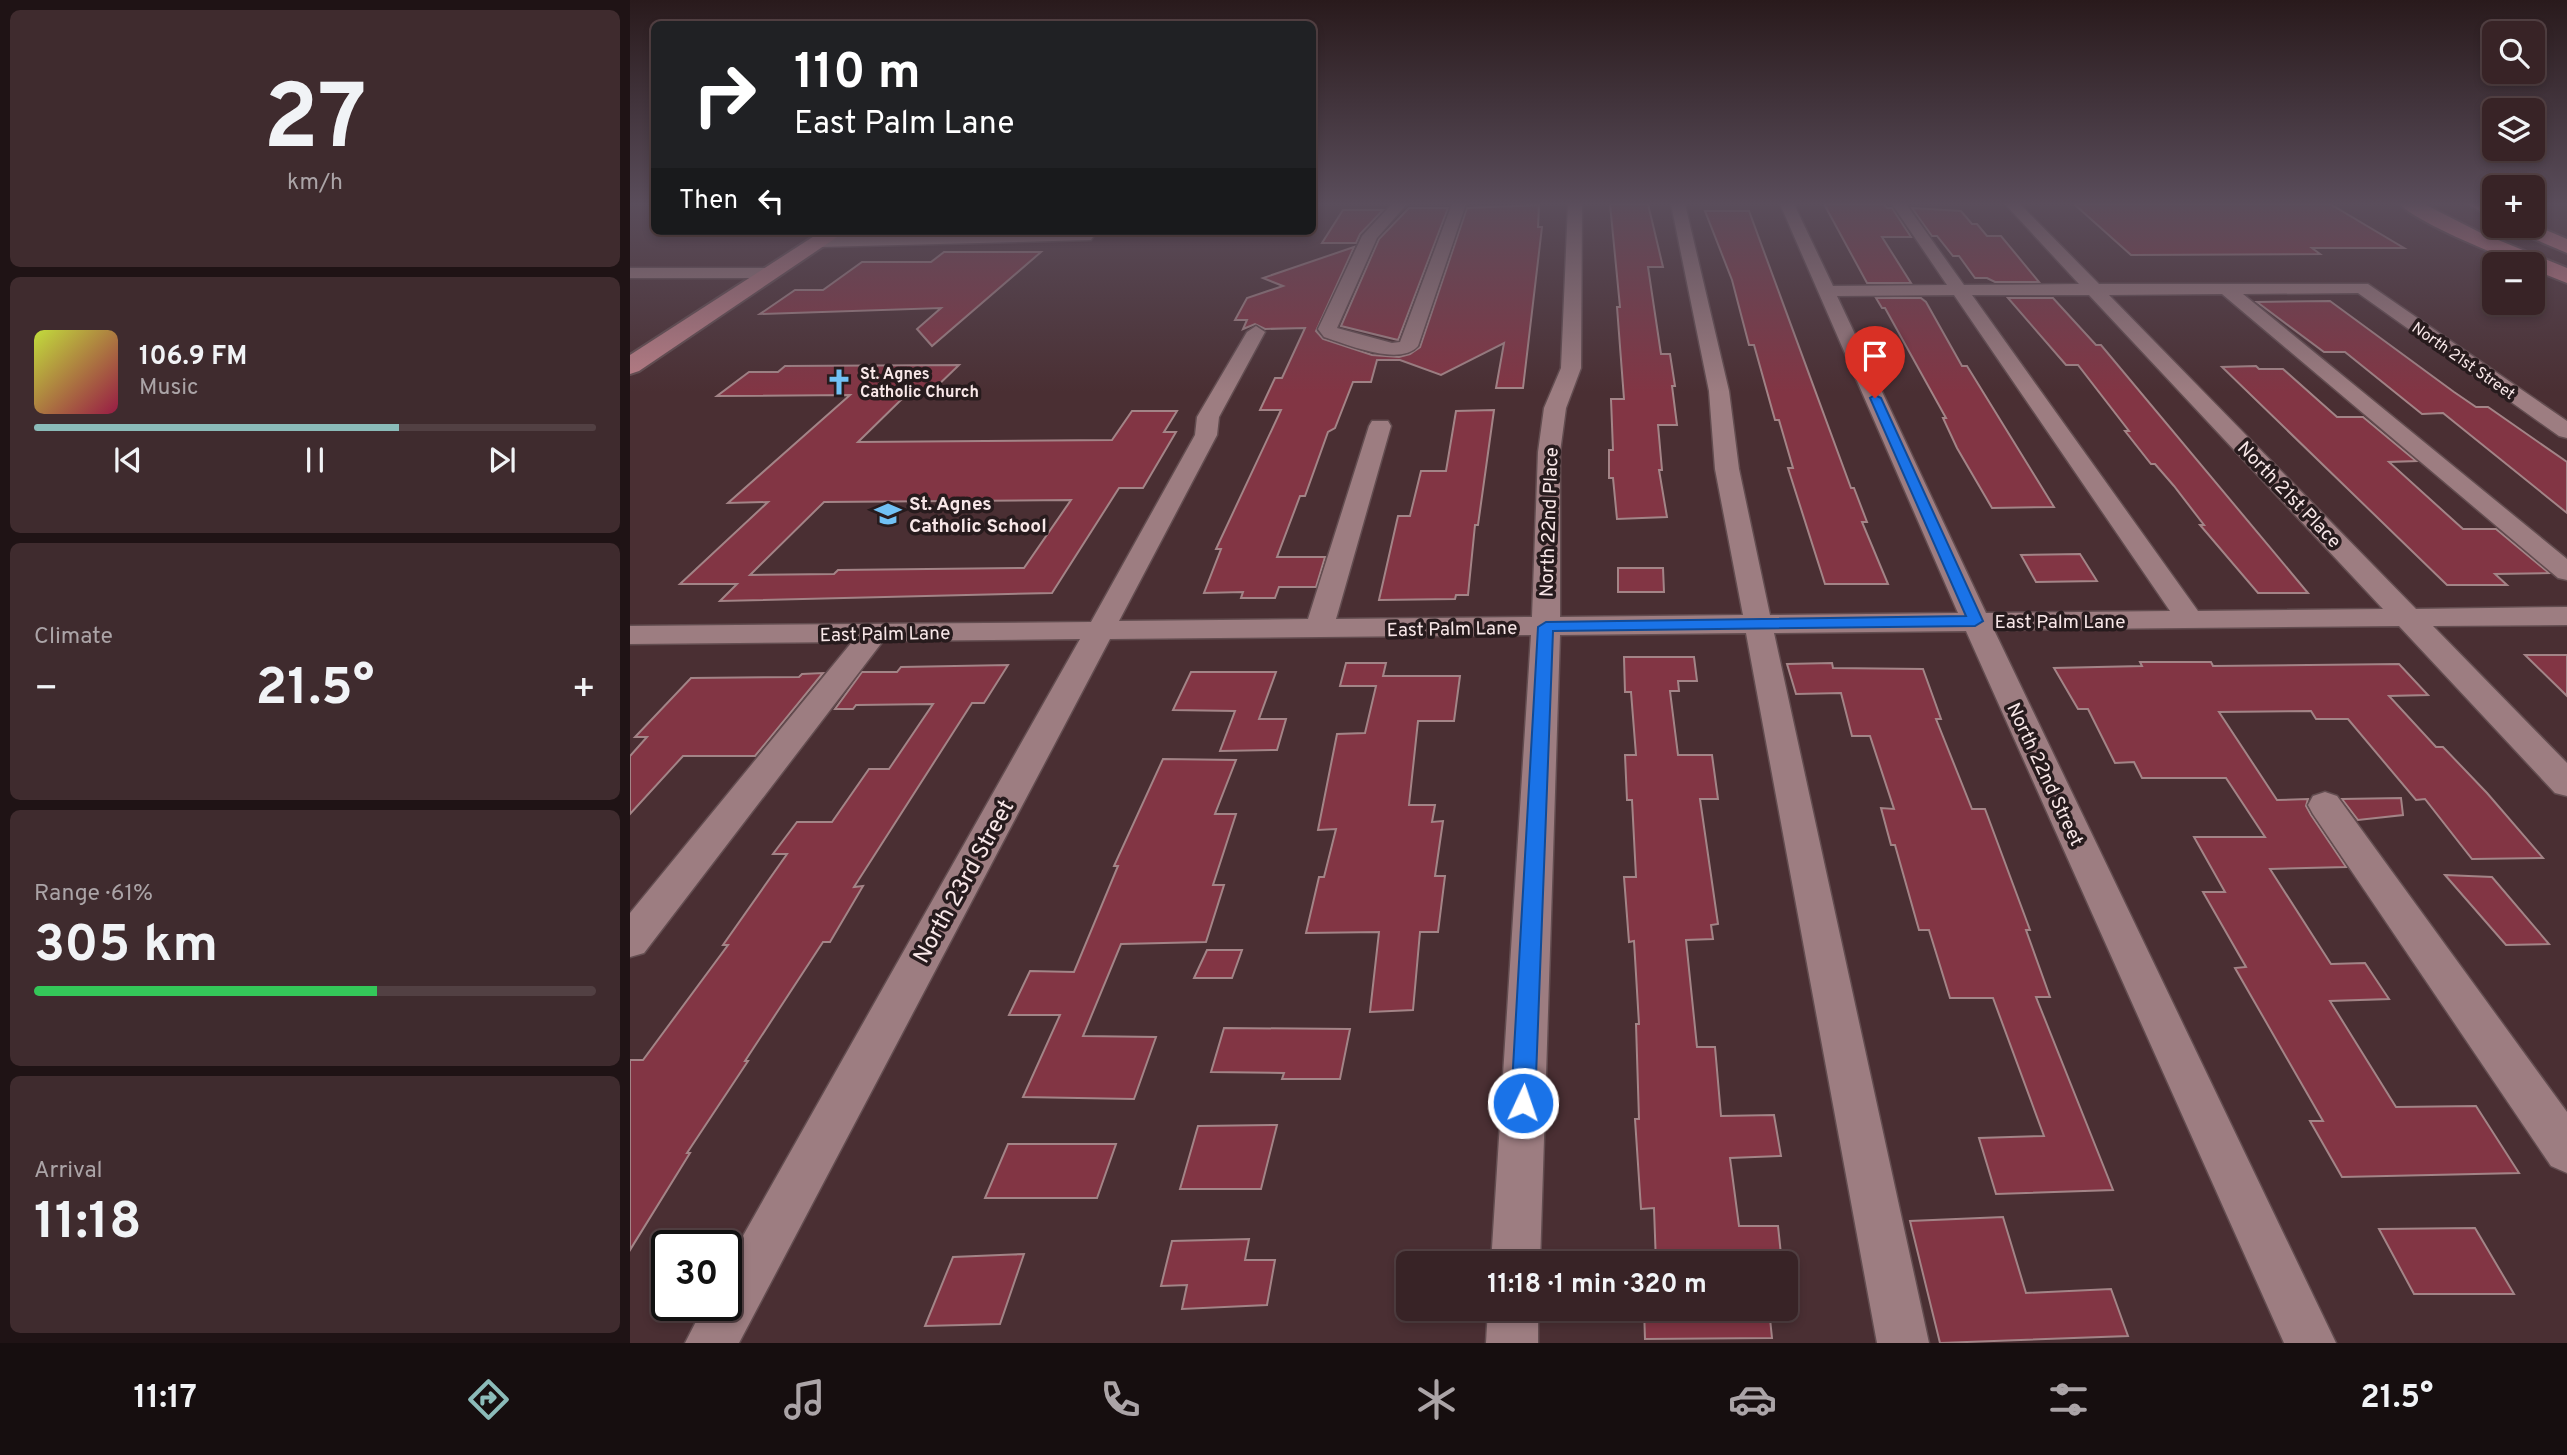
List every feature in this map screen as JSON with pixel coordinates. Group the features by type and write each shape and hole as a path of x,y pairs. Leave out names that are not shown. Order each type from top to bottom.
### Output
{"highway":[{"path":"2545,267 2567,276"}],"main road":[{"path":"630,366 781,267"}],"street":[{"path":"1356,267 1327,329 1331,333 1402,350 1408,346 1436,267"},
{"name":"North 22nd Place","path":"1516,1251 1546,627 1549,452 1555,408 1572,368 1574,267"},
{"path":"1692,267 1719,391 1727,469 1903,1343"},
{"name":"North 22nd Street","path":"1814,267 1975,621 2310,1343"},
{"path":"1943,267 2191,621"},
{"name":"North 21st Place","path":"2072,267 2567,784"},
{"path":"630,273 773,272"},
{"path":"1825,291 2225,288 2567,572"},
{"name":"North 21st Street","path":"2225,288 2362,288 2567,431"},
{"name":"North 23rd Street","path":"710,1343 1206,435 1208,416 1256,332"},
{"path":"2539,412 2567,412"},
{"path":"1319,629 1380,426"},
{"name":"East Palm Lane","path":"643,635 2567,616"},
{"path":"630,941 874,634"},
{"path":"630,659 643,635"},
{"path":"2325,805 2567,1150"},
{"path":"1511,1343 1512,1321"}],"building":[{"path":"855,267 1024,267 932,346 917,329 941,308 760,314 795,290 823,290"},
{"path":"1296,267 1345,267 1316,331 1323,339 1372,355 1399,357 1420,347 1447,267 1537,267 1523,388 1496,388 1504,343 1441,375 1400,360 1377,360 1371,382 1353,382 1335,428 1328,432 1305,496 1300,496 1277,557 1325,557 1316,587 1279,587 1275,598 1241,598 1243,592 1204,593 1221,549 1216,549 1281,410 1260,410 1275,378 1282,378 1305,328 1265,329 1255,324 1243,329 1247,320 1235,320 1247,298 1283,286 1263,278"},
{"path":"1367,267 1426,267 1398,340 1341,326"},
{"path":"1616,267 1663,267 1648,267 1661,354 1670,354 1675,386 1672,386 1677,425 1658,425 1662,470 1659,470 1667,517 1617,519 1613,478 1609,478 1609,450 1613,450 1611,399 1624,399 1617,307 1620,307"},
{"path":"1727,267 1770,267 1851,488 1854,488 1867,522 1862,522 1888,584 1825,584 1788,468 1793,468 1779,420 1775,420 1754,345 1749,345"},
{"path":"1858,267 1901,267 1911,283 1867,283"},
{"path":"1967,267 2026,267 2039,282 1995,282 1987,278 1975,278"},
{"path":"1876,298 1921,298 1926,302 1962,366 1967,366 2054,507 1992,508 1957,448 1943,418 1946,418 1885,308 1882,308"},
{"path":"2008,298 2053,298 2096,345 2101,345 2308,593 2258,593 2200,525 2204,525 2174,486 2155,464 2151,464 2078,365 2066,365"},
{"path":"2330,301 2476,407 2488,407 2567,462 2567,513 2443,413 2422,414 2345,352 2324,352 2257,302"},
{"path":"959,365 932,391 907,394 858,442 1112,440 1132,411 1177,411 1164,432 1176,432 1143,488 1119,488 1052,593 720,601 737,584 680,584 768,502 728,503 850,395 717,396 749,372 778,372 785,366","holes":["1071,500 1024,568 838,570 834,574 750,575 824,502"]},
{"path":"2256,366 2259,369 2283,369 2337,417 2363,417 2416,461 2389,462 2463,529 2496,529 2549,573 2495,574 2507,585 2447,585 2222,367"},
{"path":"1494,410 1478,525 1475,525 1468,595 1456,595 1455,599 1379,600 1398,516 1410,516 1421,471 1446,471 1456,411"},
{"path":"2080,554 2097,581 2036,582 2021,555"},
{"path":"1618,568 1663,568 1664,592 1618,592"},
{"path":"2525,655 2567,655 2567,696"},
{"path":"1624,657 1694,657 1697,681 1678,681 1679,691 1670,691 1678,755 1712,755 1718,799 1700,799 1718,924 1711,925 1713,939 1686,940 1697,1047 1715,1047 1721,1116 1774,1115 1781,1156 1730,1158 1739,1226 1778,1226 1781,1251 1656,1251 1654,1208 1641,1209 1635,1119 1639,1119 1636,1024 1639,1024 1634,941 1629,942 1624,877 1636,877 1632,800 1627,800 1625,755 1636,755 1631,692 1625,692"},
{"path":"2140,662 2211,662 2213,666 2399,664 2428,695 2389,696 2436,747 2443,747 2487,793 2543,858 2472,859 2425,799 2416,800 2348,719 2316,719 2311,711 2219,712 2277,800 2308,799 2306,806 2311,815 2346,867 2270,869 2331,964 2365,963 2389,999 2330,1001 2396,1107 2476,1106 2519,1173 2342,1177 2310,1121 2323,1121 2235,968 2246,967 2203,892 2225,892 2194,837 2265,837 2226,778 2142,778 2134,762 2115,763 2088,709 2078,709 2054,668 2142,666"},
{"path":"1346,663 1386,663 1383,676 1460,676 1454,721 1418,721 1409,805 1435,805 1432,822 1443,821 1435,876 1445,876 1438,932 1420,932 1413,1010 1370,1012 1379,932 1306,933 1319,877 1324,877 1336,829 1318,830 1337,734 1365,733 1376,686 1340,686"},
{"path":"1832,663 1833,668 1923,669 1941,719 1936,719 1972,809 1985,809 2030,930 2026,930 2050,997 2036,997 2113,1190 1996,1194 1979,1138 2044,1136 1993,998 1950,998 1929,930 1919,930 1895,845 1891,845 1881,808 1894,809 1870,736 1852,736 1841,693 1796,694 1787,664"},
{"path":"1008,665 984,703 972,703 854,887 863,886 830,942 823,942 745,1061 748,1061 687,1153 690,1153 630,1250 630,1060 643,1060 728,945 723,945 787,854 773,854 797,822 832,822 869,769 889,769 933,704 856,705 853,709 835,709 862,672 897,672 901,667"},
{"path":"1191,672 1276,672 1259,719 1286,719 1277,750 1220,751 1235,711 1173,710"},
{"path":"823,673 755,756 683,756 630,814 630,756 647,737 635,737 691,678 799,677 802,674"},
{"path":"1163,759 1236,760 1215,814 1236,814 1213,885 1224,885 1206,942 1121,944 1083,1036 1156,1037 1134,1099 1023,1097 1060,1015 1009,1015 1030,971 1074,972 1118,866 1114,866"},
{"path":"2401,798 2403,815 2358,820 2342,799"},
{"path":"2445,875 2492,877 2549,944 2506,945"},
{"path":"1207,950 1242,950 1232,978 1194,978"},
{"path":"1224,1028 1350,1029 1340,1079 1282,1079 1284,1073 1211,1072"},
{"path":"1277,1125 1261,1189 1180,1189 1198,1126"},
{"path":"1008,1144 1116,1144 1097,1198 985,1198"},
{"path":"2003,1217 2026,1293 2111,1289 2128,1336 1940,1343 1910,1221"},
{"path":"2475,1228 2514,1294 2414,1294 2379,1229"},
{"path":"1249,1239 1245,1260 1275,1260 1267,1305 1182,1309 1187,1285 1161,1286 1172,1241"},
{"path":"1024,1254 1000,1324 925,1326 953,1257"},
{"path":"1644,1321 1770,1321 1772,1338 1645,1339"}],"place":[{"name":"St. Agnes Catholic Church","path":"839,382"},
{"name":"St. Agnes Catholic School","path":"888,514"}],"route":[{"path":"1523,1103 1546,627 1975,621 1875,398"}]}
